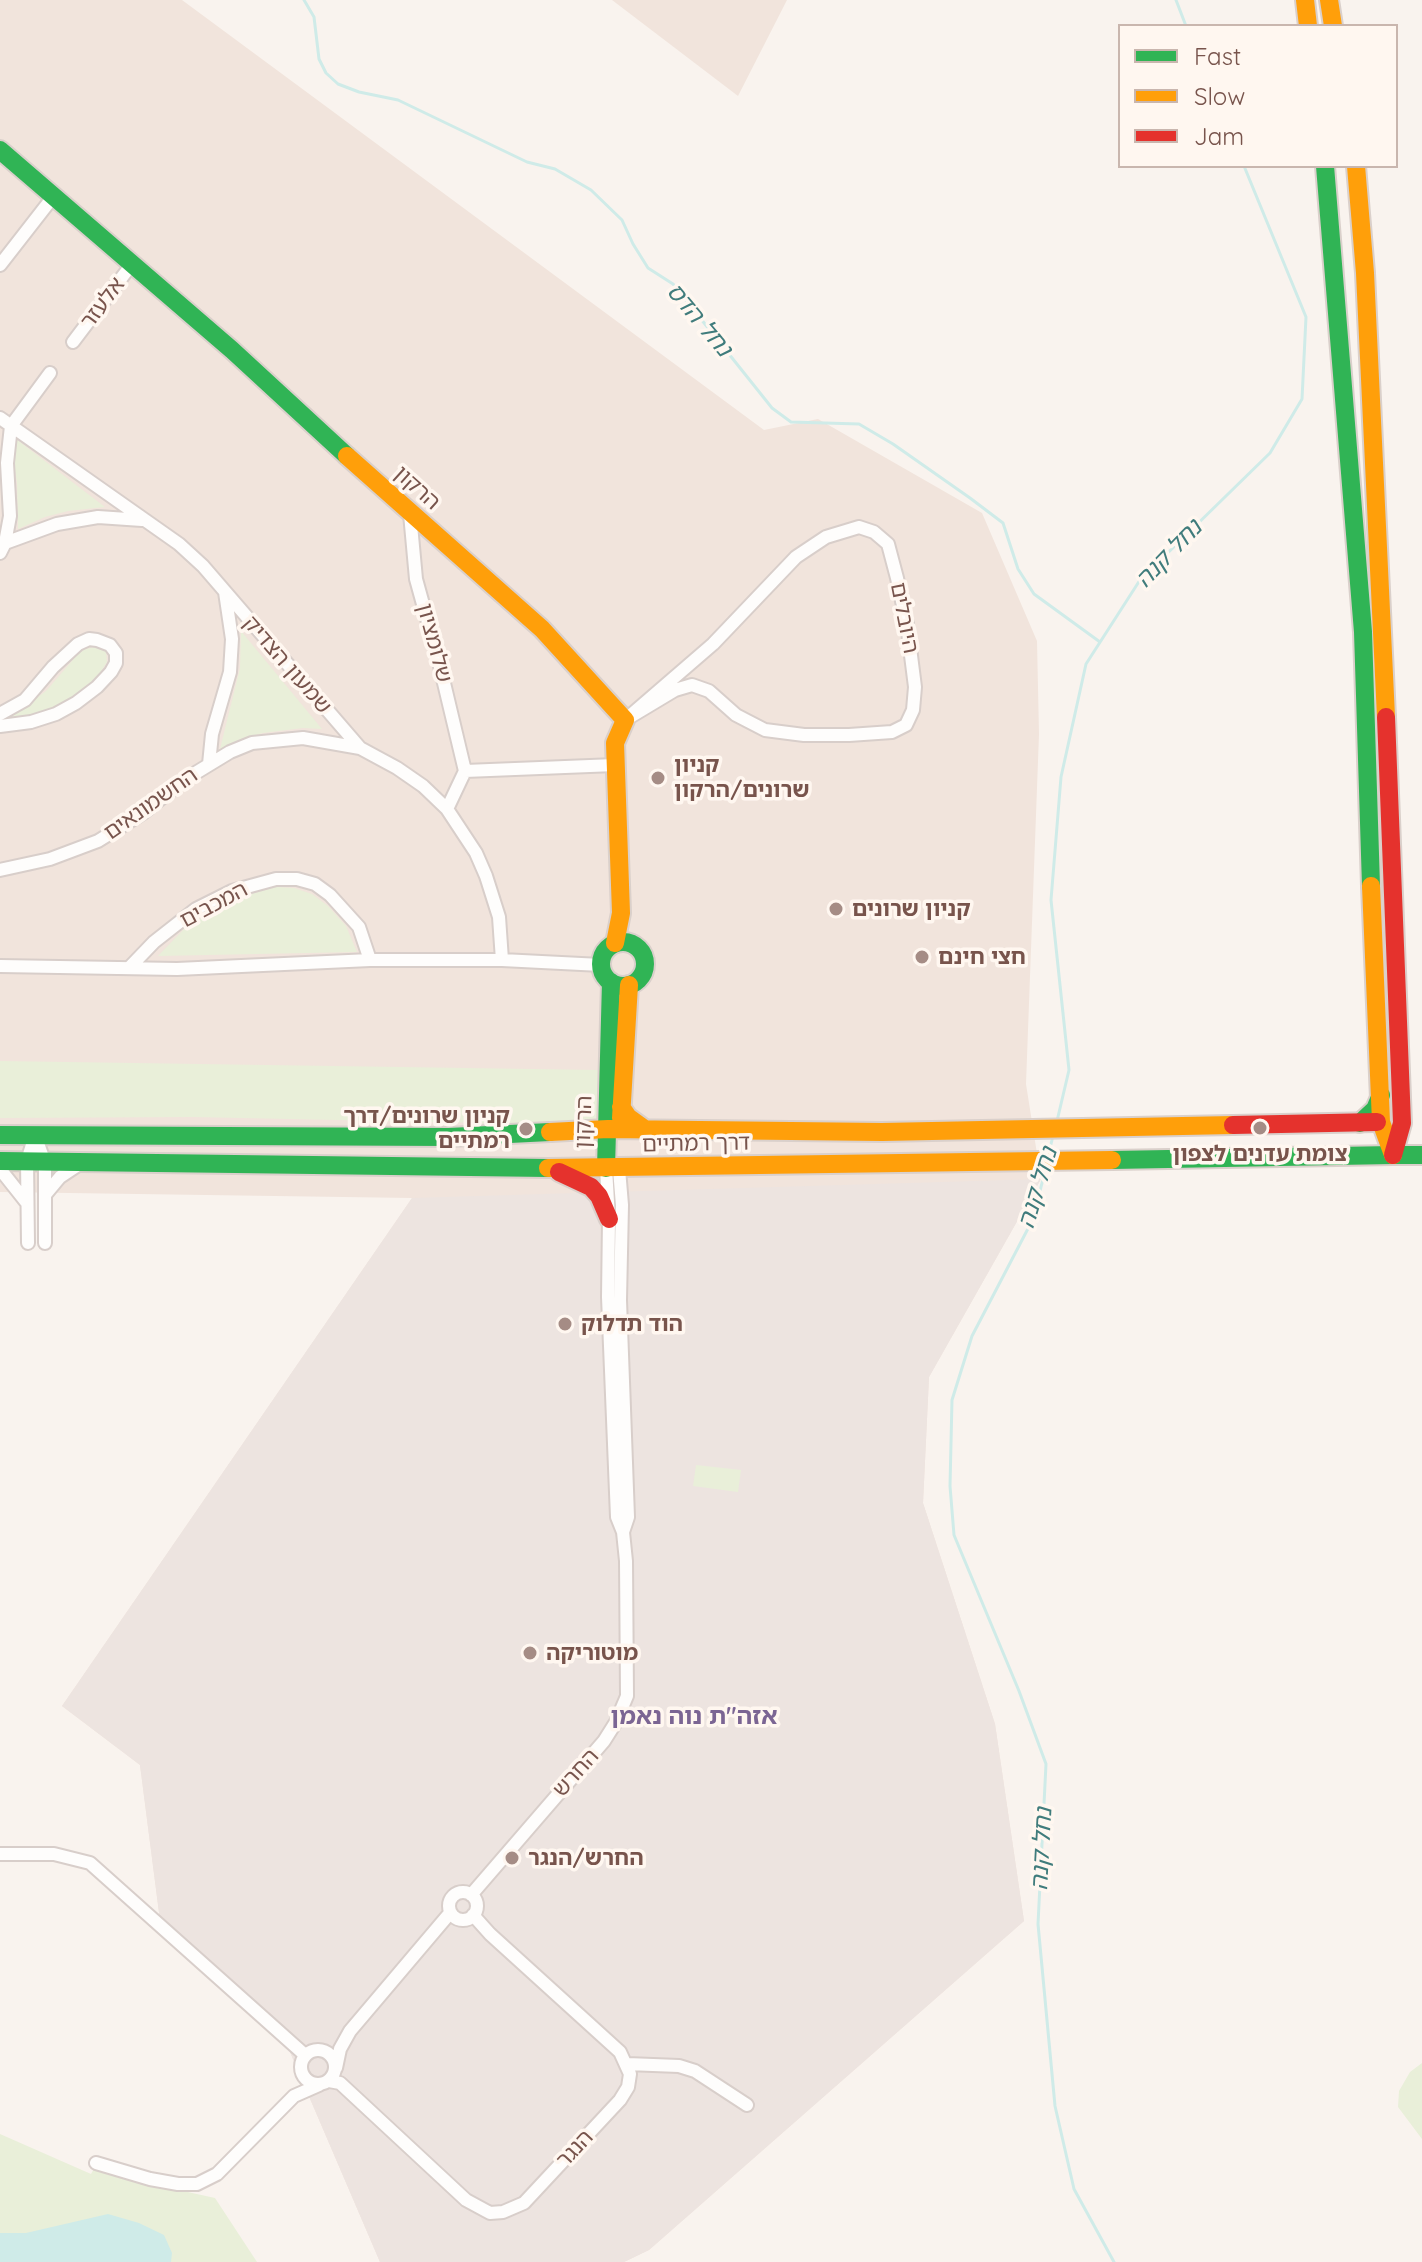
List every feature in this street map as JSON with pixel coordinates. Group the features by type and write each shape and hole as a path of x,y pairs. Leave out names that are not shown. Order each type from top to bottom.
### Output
{"main road":[{"path":"1305,0 1308,24"},
{"path":"1329,0 1333,24"},
{"name":"הרקון","path":"0,150 232,350 410,514 542,629 625,720"},
{"path":"1325,168 1363,632 1381,1122 1393,1155"},
{"path":"1356,168 1365,273 1397,949 1402,1123 1393,1155"},
{"path":"622,943 615,743 625,720"},
{"path":"622,943 641,950 645,963 641,977 620,983 606,977 601,965 603,954 622,943"},
{"name":"הרקון","path":"613,1169 610,1121 620,983"},
{"path":"1399,1064 1408,1090 1421,1106"},
{"path":"1360,1123 1375,1109 1381,1095"},
{"name":"דרך רמתיים","path":"610,1121 628,1117 646,1130 882,1132 1422,1123"},
{"path":"0,1135 449,1137 610,1121"},
{"name":"דרך רמתיים","path":"0,1161 613,1169 1422,1155"},
{"path":"544,1167 591,1187 599,1196 609,1219"}],"street":[{"path":"0,265 53,197"},
{"name":"אלעזר","path":"73,342 132,264"},
{"path":"3,548 10,516 5,422 50,373"},
{"name":"שמעון הצדיק","path":"5,422 179,544 225,592 360,748 423,786 447,809 476,853 486,876 499,917 502,960"},
{"name":"שלומציון","path":"410,514 416,579 465,771"},
{"path":"3,548 57,524 98,517 144,520"},
{"name":"היובלים","path":"859,527 874,532 888,544 907,624 915,687 913,710 906,725 892,732 864,734 774,732 736,715 709,691 692,685 675,690 625,720 713,644 796,557 826,537 859,527"},
{"name":"החשמונאים","path":"209,764 212,734 230,672 232,639 225,592"},
{"path":"0,714 25,700 78,644 89,639 97,640 110,645 116,653 116,663 111,672 76,703 31,722 0,726"},
{"name":"החשמונאים","path":"0,870 50,859 98,841 143,813 209,764 252,743 303,738 360,748"},
{"path":"447,809 465,771 615,765"},
{"name":"המכבים","path":"129,968 154,942 196,909 232,891 276,879 297,879 315,884 330,895 359,927 370,960"},
{"path":"0,966 251,967 370,960 502,960 601,965"},
{"path":"35,1135 36,1162 45,1195 45,1243"},
{"path":"28,1243 27,1203 36,1162"},
{"path":"45,1195 60,1177 81,1164"},
{"path":"0,1169 27,1203"},
{"name":"החרש","path":"613,1169 608,1297 617,1517 623,1532"},
{"name":"החרש","path":"471,1895 594,1754 620,1713 627,1689 623,1532 628,1517 620,1300 622,1205 613,1169"},
{"path":"0,1854 54,1854 90,1863 310,2052 332,2056 336,2068"},
{"path":"462,1893 471,1895 476,1904 473,1915 459,1920 450,1913 449,1904 454,1896 462,1893"},
{"path":"96,2163 178,2184 197,2184 217,2174 294,2096 324,2083 336,2068 340,2049 350,2031 450,1913"},
{"path":"473,1915 490,1934 603,2034 627,2064 668,2065 695,2071 747,2105"},
{"path":"294,2096 302,2061 310,2052 350,2031"},
{"name":"הנגר","path":"324,2083 340,2083 466,2200 486,2212 499,2213 524,2203 620,2100 629,2083 627,2064"},
{"path":"301,2072 308,2082 324,2083"}],"shaded area":[{"path":"0,0 182,0 764,430 818,419 982,513 1037,641 1039,734 1026,1084 1041,1179 929,1377 923,1503 995,1724 1024,1921 649,2250 624,2262 380,2262 287,2045 162,1936 140,1765 62,1706 412,1198 0,1192"},
{"path":"612,0 787,0 738,96"},
{"path":"1041,1179 929,1377 923,1503 995,1724 1024,1921 649,2250 624,2262 380,2262 287,2045 162,1936 140,1765 62,1706 412,1198"}],"green space":[{"path":"16,439 105,507 68,511 18,529 14,463"},
{"path":"241,631 322,729 263,733 220,749 240,668"},
{"path":"99,646 106,651 107,662 97,678 60,705 8,719 46,691 78,654"},
{"path":"276,887 294,888 312,894 328,906 346,926 357,952 158,956 185,928 209,913 237,898"},
{"path":"0,1061 599,1070 600,1107 595,1119 583,1125 192,1117 0,1118"},
{"path":"696,1465 741,1470 738,1492 693,1486"},
{"path":"1422,2063 1422,2139 1398,2107 1399,2091 1410,2072"},
{"path":"0,2134 91,2174 95,2167 115,2176 215,2198 257,2262 0,2262"}],"water":[{"path":"108,2214 139,2223 164,2235 172,2253 171,2262 0,2262 0,2233 26,2233"}],"waterway":[{"name":"נחל הדס","path":"304,0 314,17 319,59 326,73 338,84 398,100 527,162 555,169 591,190 622,220 648,268 673,284 772,408 791,422 859,424 970,498 1003,523 1018,569 1034,594 1100,642"},
{"name":"נחל קנה","path":"1176,0 1185,24"},
{"name":"נחל קנה","path":"1057,1121 1069,1070 1051,900 1061,777 1086,664 1140,580 1270,453 1302,399 1306,317 1245,168"},
{"name":"נחל קנה","path":"1049,1152 1053,1136"},
{"name":"נחל קנה","path":"1045,1171 1033,1219 972,1336 952,1400 950,1486 954,1535 1046,1764 1038,1924 1055,2106 1074,2189 1114,2262"}],"traffic: fast":[{"path":"0,150 232,350 347,456"},
{"path":"1325,168 1363,632 1371,886"},
{"path":"623,942 638,949 645,964 638,979 623,986 608,979 601,964 608,949 623,942"},
{"path":"606,1168 611,982"},
{"path":"1360,1123 1375,1109 1381,1095"},
{"path":"0,1135 449,1137 550,1132"},
{"path":"1112,1160 1393,1155"},
{"path":"1393,1155 1422,1155"},
{"path":"0,1161 548,1168"}],"traffic: slow":[{"path":"1305,0 1308,24"},
{"path":"1329,0 1333,24"},
{"path":"1356,168 1365,273 1386,717"},
{"path":"347,456 542,629 625,720 615,743 621,913 615,943"},
{"path":"1371,886 1381,1122 1393,1155"},
{"path":"621,1118 629,985"},
{"path":"621,1107 628,1117 646,1130"},
{"path":"550,1132 608,1129 882,1132 1233,1125"},
{"path":"548,1168 1112,1160"}],"traffic: jam":[{"path":"1386,717 1402,1123 1393,1155"},
{"path":"1233,1125 1377,1122"},
{"path":"559,1172 591,1187 599,1196 609,1219"}],"place":[{"name":"קניון שרונים/הרקון","path":"658,778"},
{"name":"קניון שרונים","path":"836,909"},
{"name":"חצי חינם","path":"922,957"},
{"name":"צומת עדנים לצפון","path":"1260,1128"},
{"name":"קניון שרונים/דרך רמתיים","path":"526,1129"},
{"name":"הוד תדלוק","path":"565,1324"},
{"name":"מוטוריקה","path":"530,1653"},
{"name":"החרש/הנגר","path":"512,1858"}],"district":[{"name":"אזה\"ת נוה נאמן","path":"694,1717"}]}
